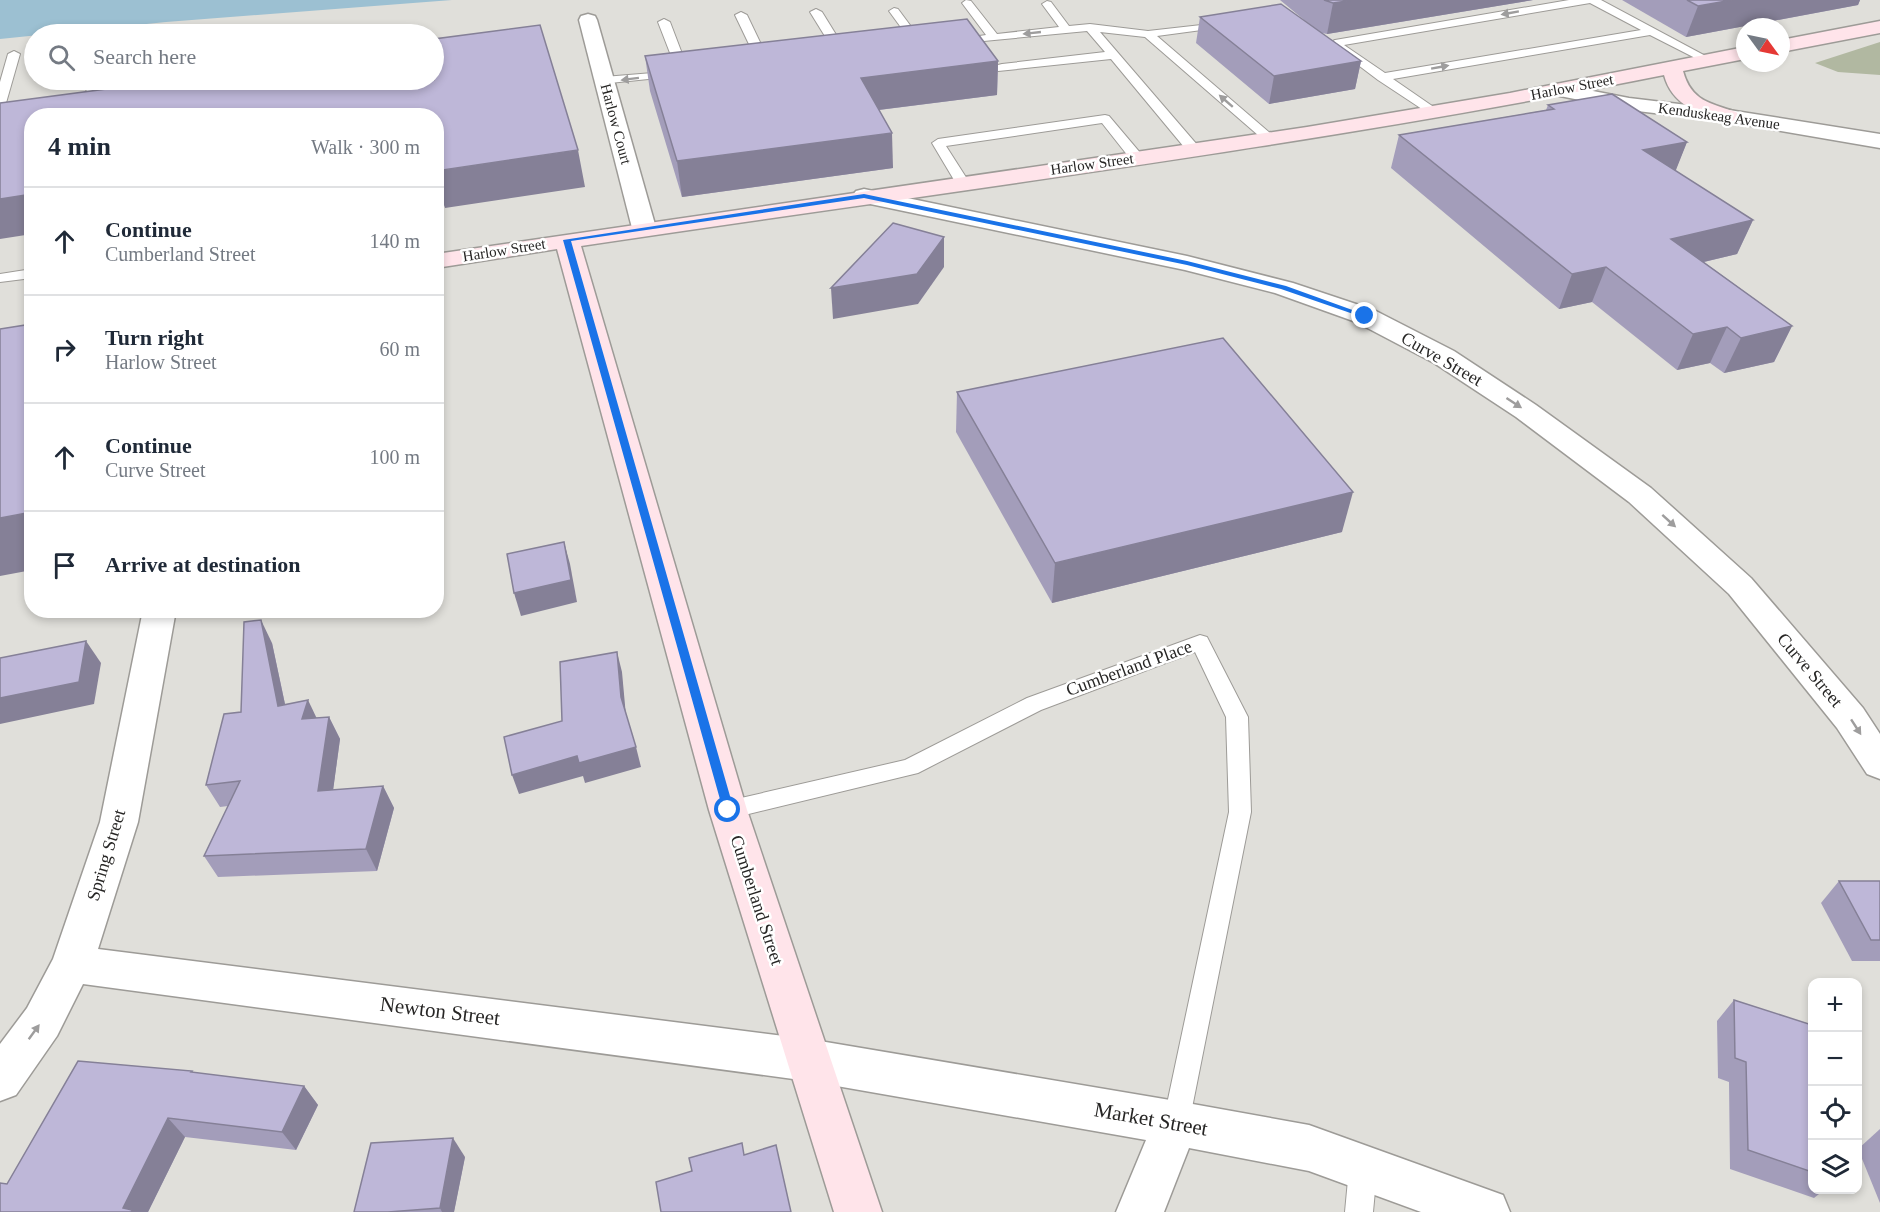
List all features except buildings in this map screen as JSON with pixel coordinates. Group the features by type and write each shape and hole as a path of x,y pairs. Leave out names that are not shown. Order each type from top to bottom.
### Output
{"street":[{"name":"Harlow Court","path":"588,20 644,228"},
{"path":"1790,44 1880,27"},
{"name":"Harlow Street","path":"444,260 644,228 1270,139 1434,113 1736,55"},
{"path":"1672,67 1675,85 1682,95 1700,106 1729,116"},
{"name":"Kenduskeag Avenue","path":"1557,90 1629,104 1729,116 1880,141"},
{"name":"Curve Street","path":"864,196 1176,261 1284,288 1365,316 1444,357 1526,411 1640,495 1740,586 1850,718 1880,764"},
{"name":"Cumberland Street","path":"567,240 728,810 858,1212"},
{"name":"Spring Street","path":"0,1080 42,1022 72,964 119,822 158,618"},
{"name":"Newton Street","path":"72,964 808,1060"},
{"name":"Market Street","path":"808,1060 1309,1148 1486,1212"},
{"path":"1140,1212 1176,1123"}],"lane":[{"path":"1434,113 1331,41 1588,0"},
{"path":"1593,0 1707,60"},
{"path":"967,3 993,37"},
{"path":"1047,4 1066,29"},
{"path":"894,11 925,45 1090,27 1148,34 1240,22"},
{"path":"816,12 842,54"},
{"path":"741,15 764,63"},
{"path":"604,81 689,72 664,22"},
{"path":"1090,27 1194,150"},
{"path":"1382,77 1652,31"},
{"path":"1148,34 1270,139"},
{"path":"0,103 14,54"},
{"path":"1002,68 1113,55"},
{"path":"89,108 93,90"},
{"path":"962,182 938,143 1105,119 1137,158"},
{"path":"0,278 24,274"},
{"name":"Cumberland Place","path":"728,810 910,767 1034,704 1200,642 1237,717 1240,812 1176,1123"},
{"path":"1359,1212 1364,1169"}],"green space":[{"path":"1880,42 1880,75 1838,72 1815,63"}],"water":[{"path":"0,0 452,0 146,24 24,24 24,37 0,39"}],"route":[{"path":"728,810 567,240 864,196 1187,263 1284,288 1365,316"}]}
